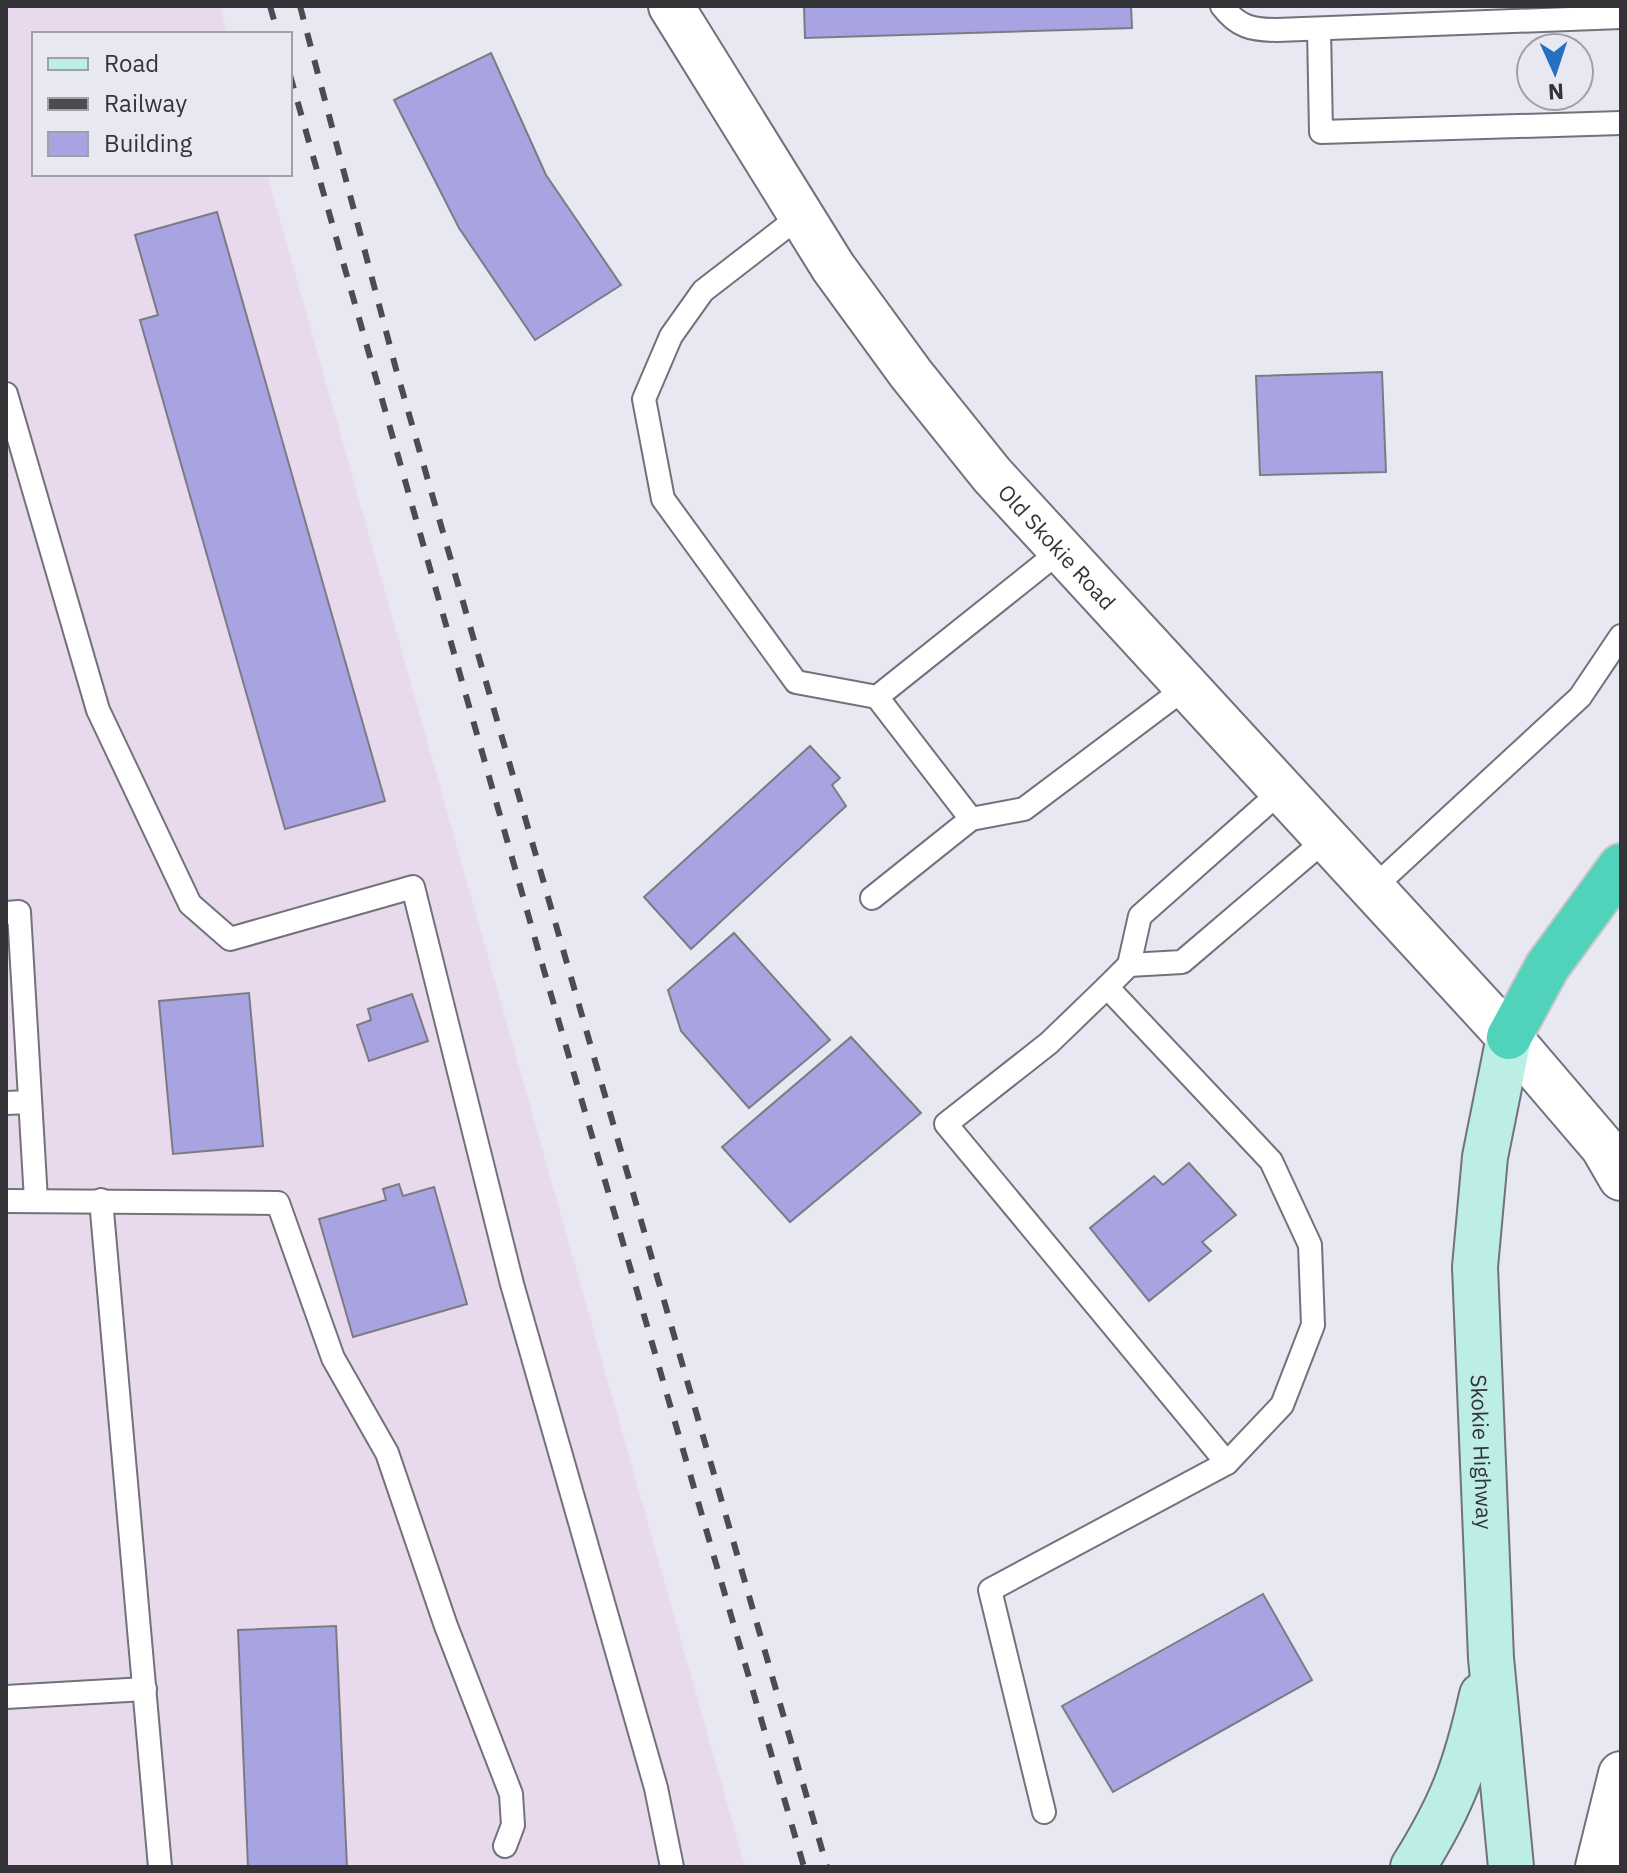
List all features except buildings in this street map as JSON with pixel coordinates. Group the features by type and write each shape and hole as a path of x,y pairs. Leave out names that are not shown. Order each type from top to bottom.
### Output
{"highway":[{"path":"1509,1037 1547,967 1621,866"}],"main road":[{"name":"Skokie Highway","path":"1509,1037 1485,1157 1475,1267 1491,1658 1511,1867"},
{"path":"1413,1867 1448,1810 1468,1758 1491,1658"}],"street":[{"name":"Old Skokie Road","path":"671,6 800,216 911,374 992,475 1280,792 1509,1037 1603,1147 1621,1178"},
{"path":"1598,1867 1621,1774"}],"lane":[{"path":"1222,6 1233,21 1251,29 1621,17"},
{"path":"1319,29 1321,132 1621,123"},
{"path":"800,216 703,291 671,336 644,399 663,499 796,682 877,697 971,819"},
{"path":"6,394 98,710 190,904 230,939 413,887 512,1284 651,1773 672,1867"},
{"path":"877,697 1060,551"},
{"path":"1371,890 1580,697 1621,636"},
{"path":"872,898 971,819 1024,809 1185,688"},
{"path":"1227,1463 946,1124 1049,1043 1107,987 1129,965 1140,916 1280,792"},
{"path":"1129,965 1182,962 1325,840"},
{"path":"6,913 19,912 36,1200"},
{"path":"1044,1812 990,1590 1227,1463 1282,1405 1313,1325 1310,1245 1271,1161 1107,987"},
{"path":"6,1103 30,1102"},
{"path":"101,1200 160,1867"},
{"path":"6,1201 278,1203 333,1358 387,1453 446,1626 511,1794 513,1825 505,1846"},
{"path":"6,1697 145,1689"}],"shaded area":[{"path":"6,6 220,6 226,32 32,32 32,176 268,176 745,1867 6,1867"}],"railway":[{"path":"270,6 277,32"},
{"path":"300,6 396,369 827,1867"},
{"path":"292,82 543,967 804,1867"}]}
